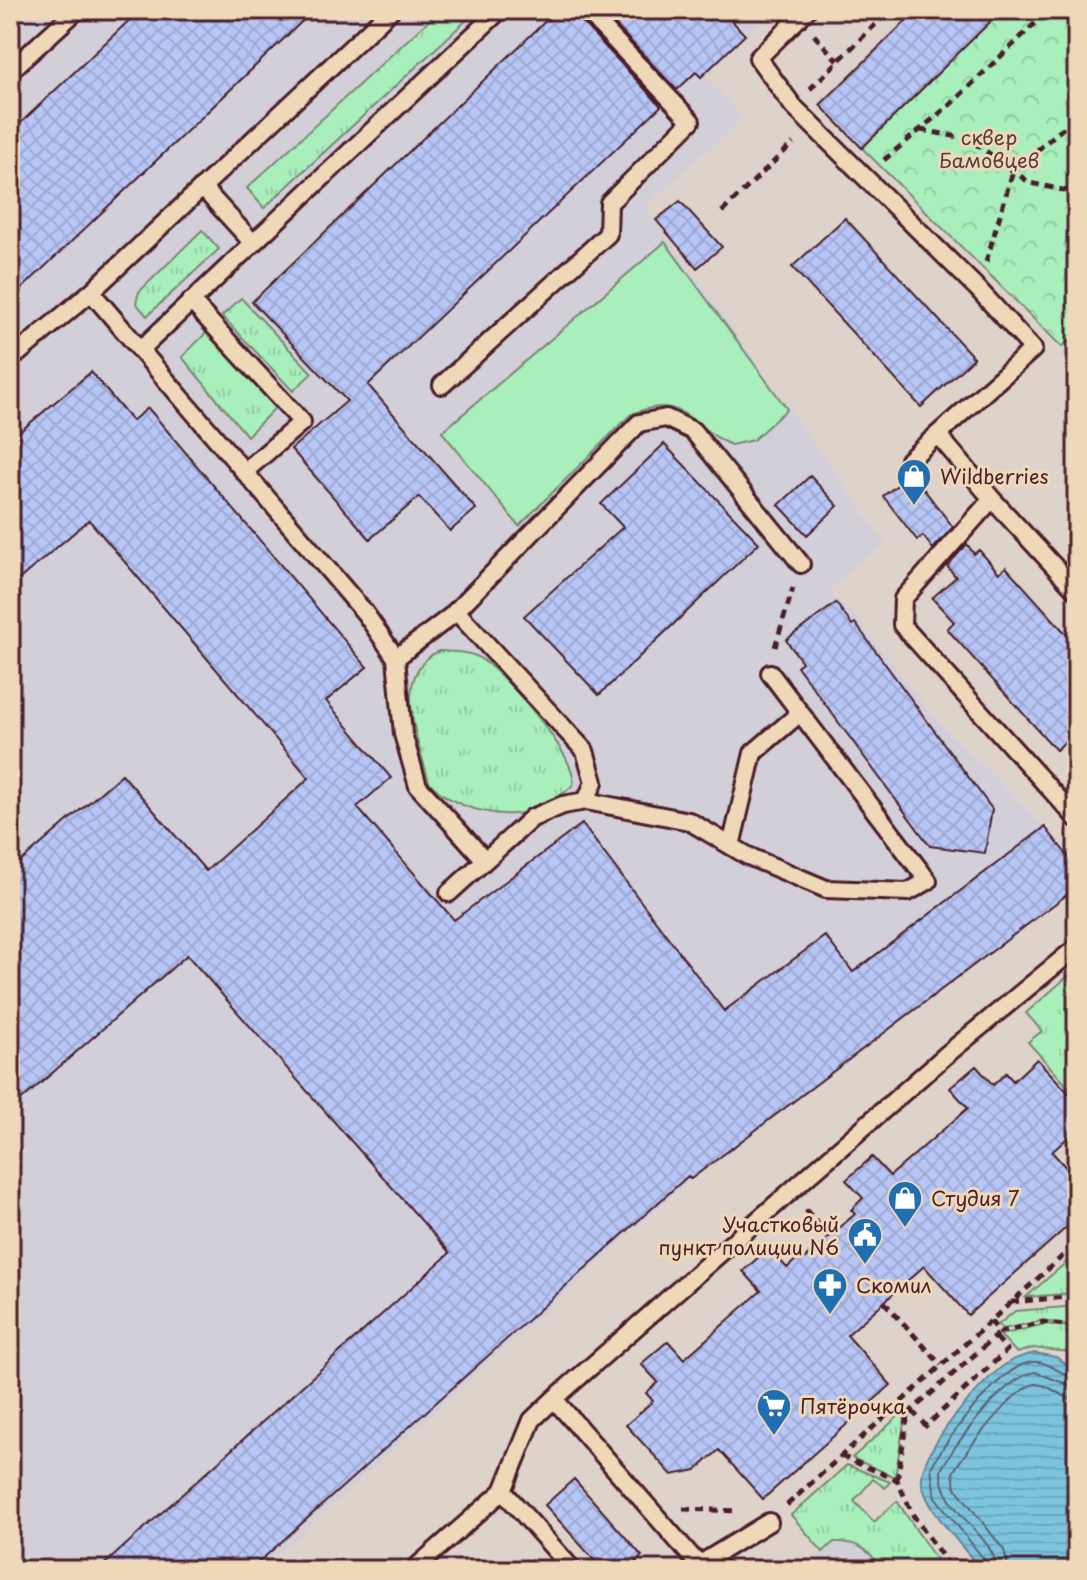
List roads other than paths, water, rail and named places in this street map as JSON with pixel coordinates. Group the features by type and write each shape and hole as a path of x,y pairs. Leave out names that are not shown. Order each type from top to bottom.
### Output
{"lane":[{"path":"10,71 77,10"},
{"path":"10,360 91,292 391,10"},
{"path":"140,350 500,10"},
{"path":"442,385 608,234 609,203 691,121 586,10"},
{"path":"807,10 758,58 793,106 978,289 1033,349 909,460"},
{"path":"202,187 253,243"},
{"path":"91,292 365,613 396,658 403,734 418,786 485,860"},
{"path":"191,301 302,422 244,472"},
{"path":"396,658 456,611 639,423 666,418 693,431 801,564"},
{"path":"938,435 1077,591"},
{"path":"992,499 903,599 902,625 1077,819"},
{"path":"456,611 585,751 594,782 586,801"},
{"path":"449,893 532,818 563,805 586,801 689,821 731,846 826,889 908,892 928,881 770,673"},
{"path":"731,846 753,753 800,713"},
{"path":"413,1570 503,1491 532,1420 554,1399 946,1055 1076,949"},
{"path":"554,1399 650,1508 695,1567 769,1522"},
{"path":"503,1491 573,1570"}],"water":[{"path":"1034,1353 1056,1357 1077,1372 1077,1570 981,1570 931,1505 922,1483 923,1470 940,1436 981,1386 1009,1362"}],"place":[{"name":"Wildberries","path":"914,507"},
{"name":"Студия 7","path":"905,1229"},
{"name":"Участковый пункт полиции N6","path":"865,1266"},
{"name":"Скомил","path":"830,1316"},
{"name":"Пятёрочка","path":"774,1437"}],"park label":[{"name":"сквер Бамовцев","path":"989,148"}]}
